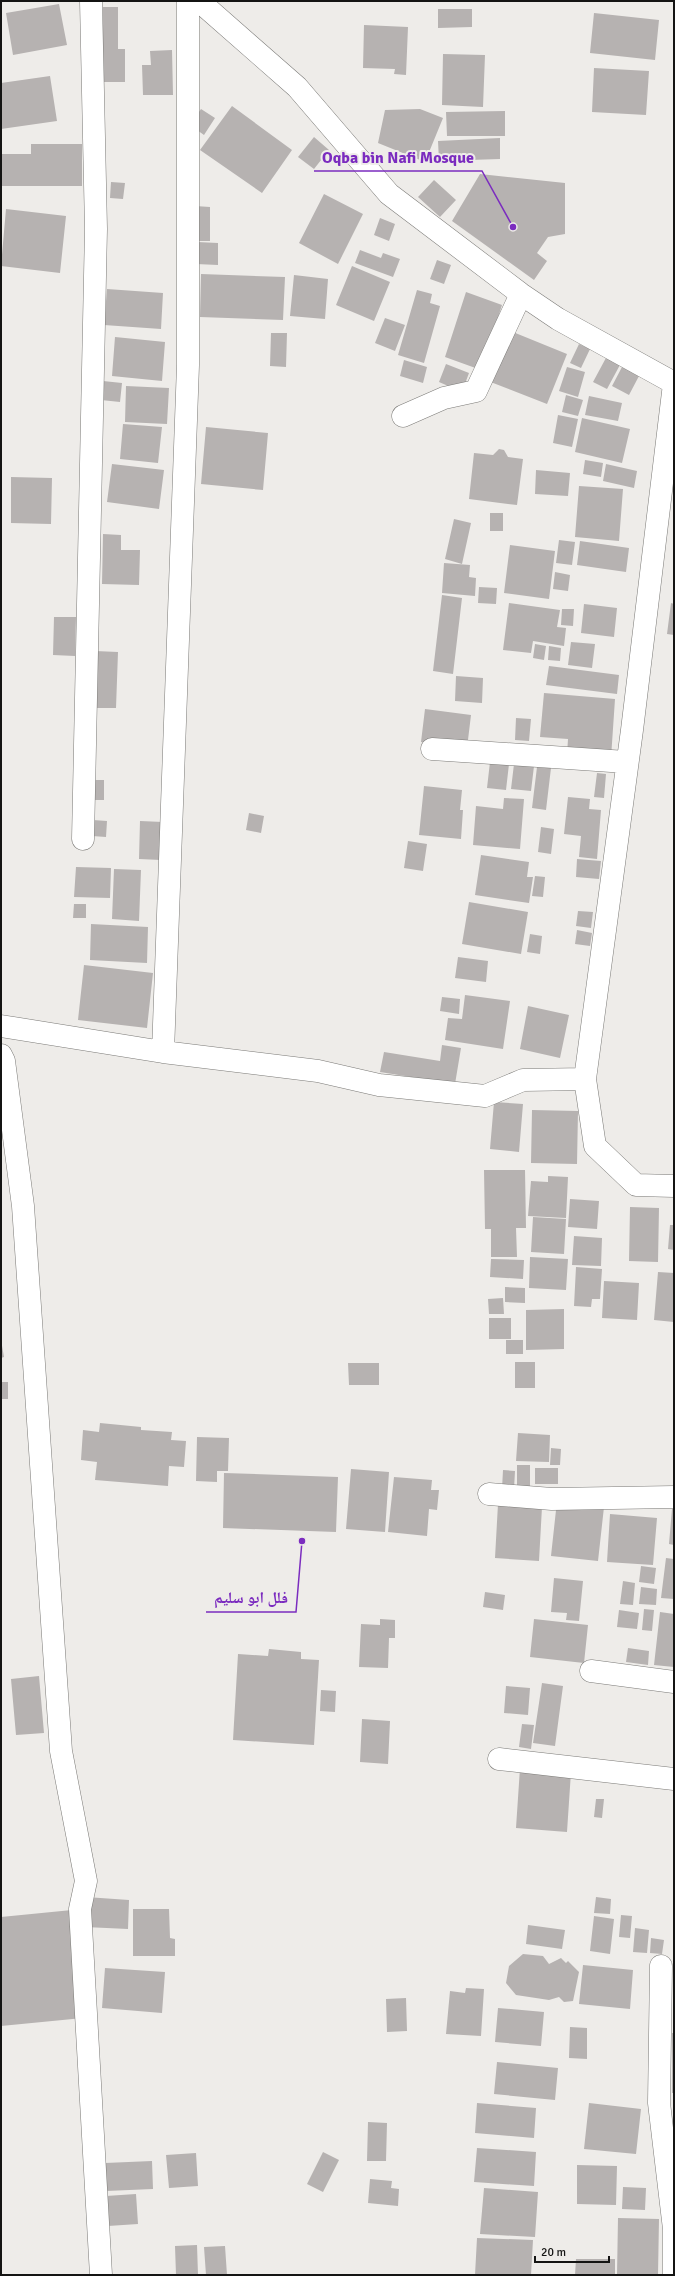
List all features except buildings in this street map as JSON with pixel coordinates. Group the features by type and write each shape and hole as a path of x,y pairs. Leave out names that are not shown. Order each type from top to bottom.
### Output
{"street":[{"path":"83,839 96,229 91,1"},
{"path":"163,1052 188,365 188,1"},
{"path":"199,1 297,87 389,194 521,294 558,319 674,384 585,1079 595,1146 636,1185 674,1186"},
{"path":"403,416 444,398 476,391 521,294"},
{"path":"432,749 626,762"},
{"path":"1,1026 163,1052 318,1071 379,1085 485,1096 523,1080 585,1079"},
{"path":"1,1055 4,1061 23,1206 61,1751 86,1881 80,1910 101,2275"},
{"path":"489,1494 552,1499 674,1497"},
{"path":"590,1671 674,1682"},
{"path":"499,1759 674,1779"},
{"path":"661,1966 660,2104 674,2229 674,2275"}],"place":[{"name":"Oqba bin Nafi Mosque","path":"513,227"},
{"name":"فلل ابو سليم","path":"302,1541"}]}
